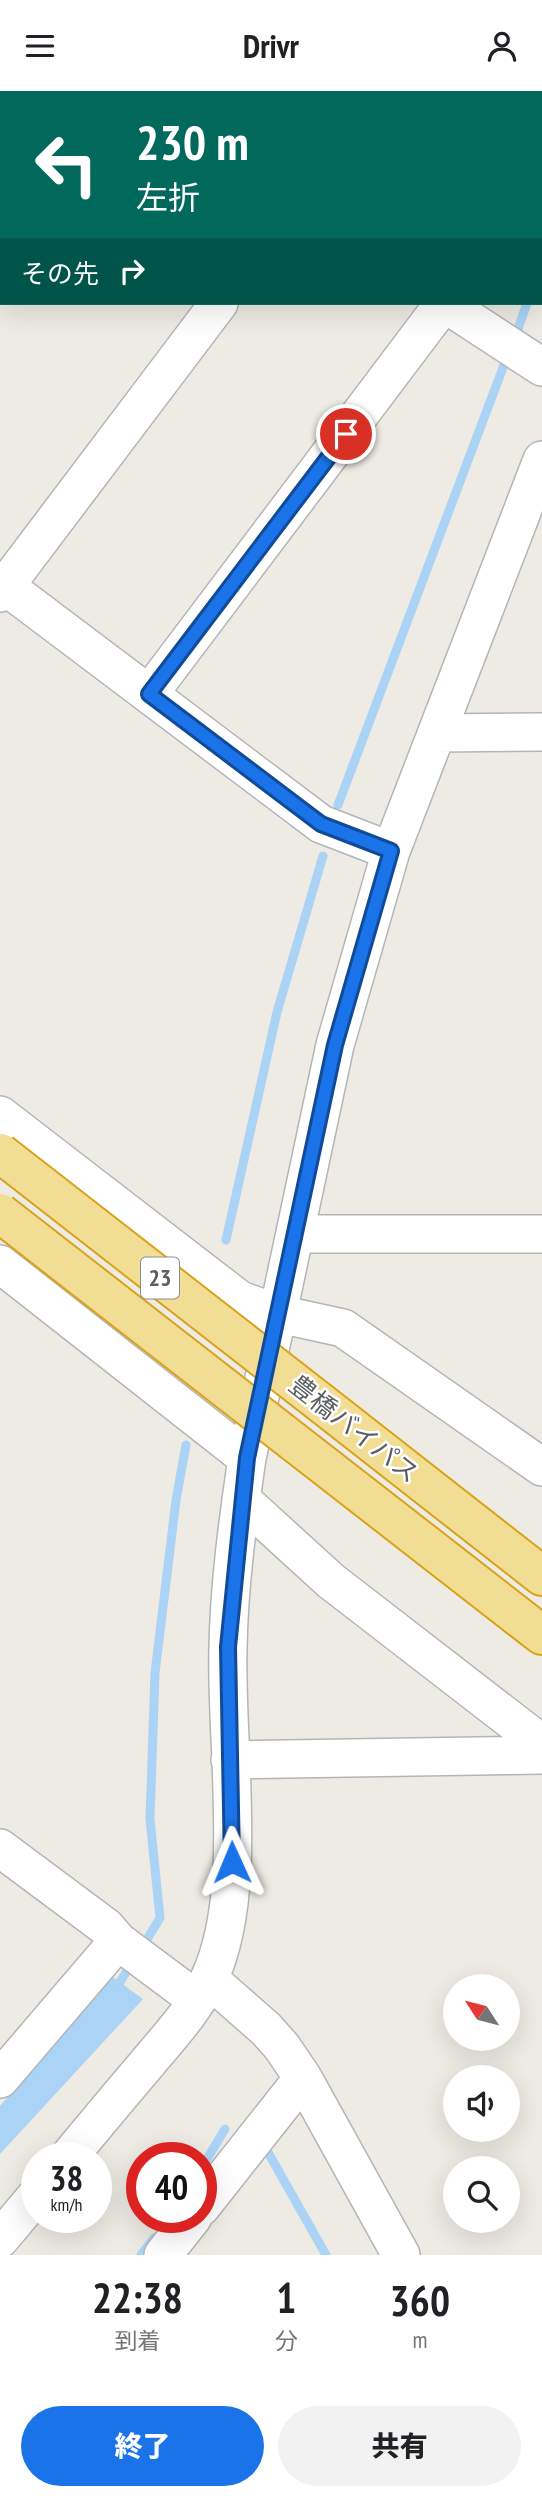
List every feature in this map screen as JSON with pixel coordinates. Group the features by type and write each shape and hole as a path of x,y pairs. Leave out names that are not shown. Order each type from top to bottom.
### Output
{"highway":[{"name":"豊橋バイパス","path":"0,1153 542,1576"},
{"name":"豊橋バイパス","path":"0,1213 542,1635"}],"street":[{"path":"217,305 2,587 321,824 391,851"},
{"path":"149,694 442,305"},
{"path":"447,305 542,367"},
{"path":"81,2142 203,1990 220,1952 227,1921 232,1862 228,1647 241,1499 247,1458 335,1045 391,851 542,460"},
{"path":"437,733 542,732"},
{"path":"0,1115 240,1300 279,1314 343,1328 542,1467"},
{"path":"296,1234 542,1234"},
{"path":"0,1265 247,1458"},
{"path":"241,1499 331,1581 542,1744"},
{"path":"230,1760 542,1755"},
{"path":"0,1848 106,1927 132,1951 266,2029 303,2078 401,2255"},
{"path":"0,2079 132,1951"},
{"path":"217,2187 303,2078"},
{"path":"0,2239 21,2214"},
{"path":"163,2255 180,2233"}],"water":[{"path":"110,1975 143,1999 0,2154 0,2106"}],"waterway":[{"path":"518,329 526,305"},
{"path":"338,805 504,365"},
{"path":"226,1240 277,1012 323,856"},
{"path":"141,1949 160,1918 150,1819 155,1673 176,1500 186,1445"},
{"path":"120,1982 133,1961"},
{"path":"217,2142 225,2129"},
{"path":"265,2147 326,2255"},
{"path":"141,2255 154,2238"}],"route":[{"path":"232,1862 228,1647 247,1458 335,1045 391,851 321,824 149,694 346,434"}]}
